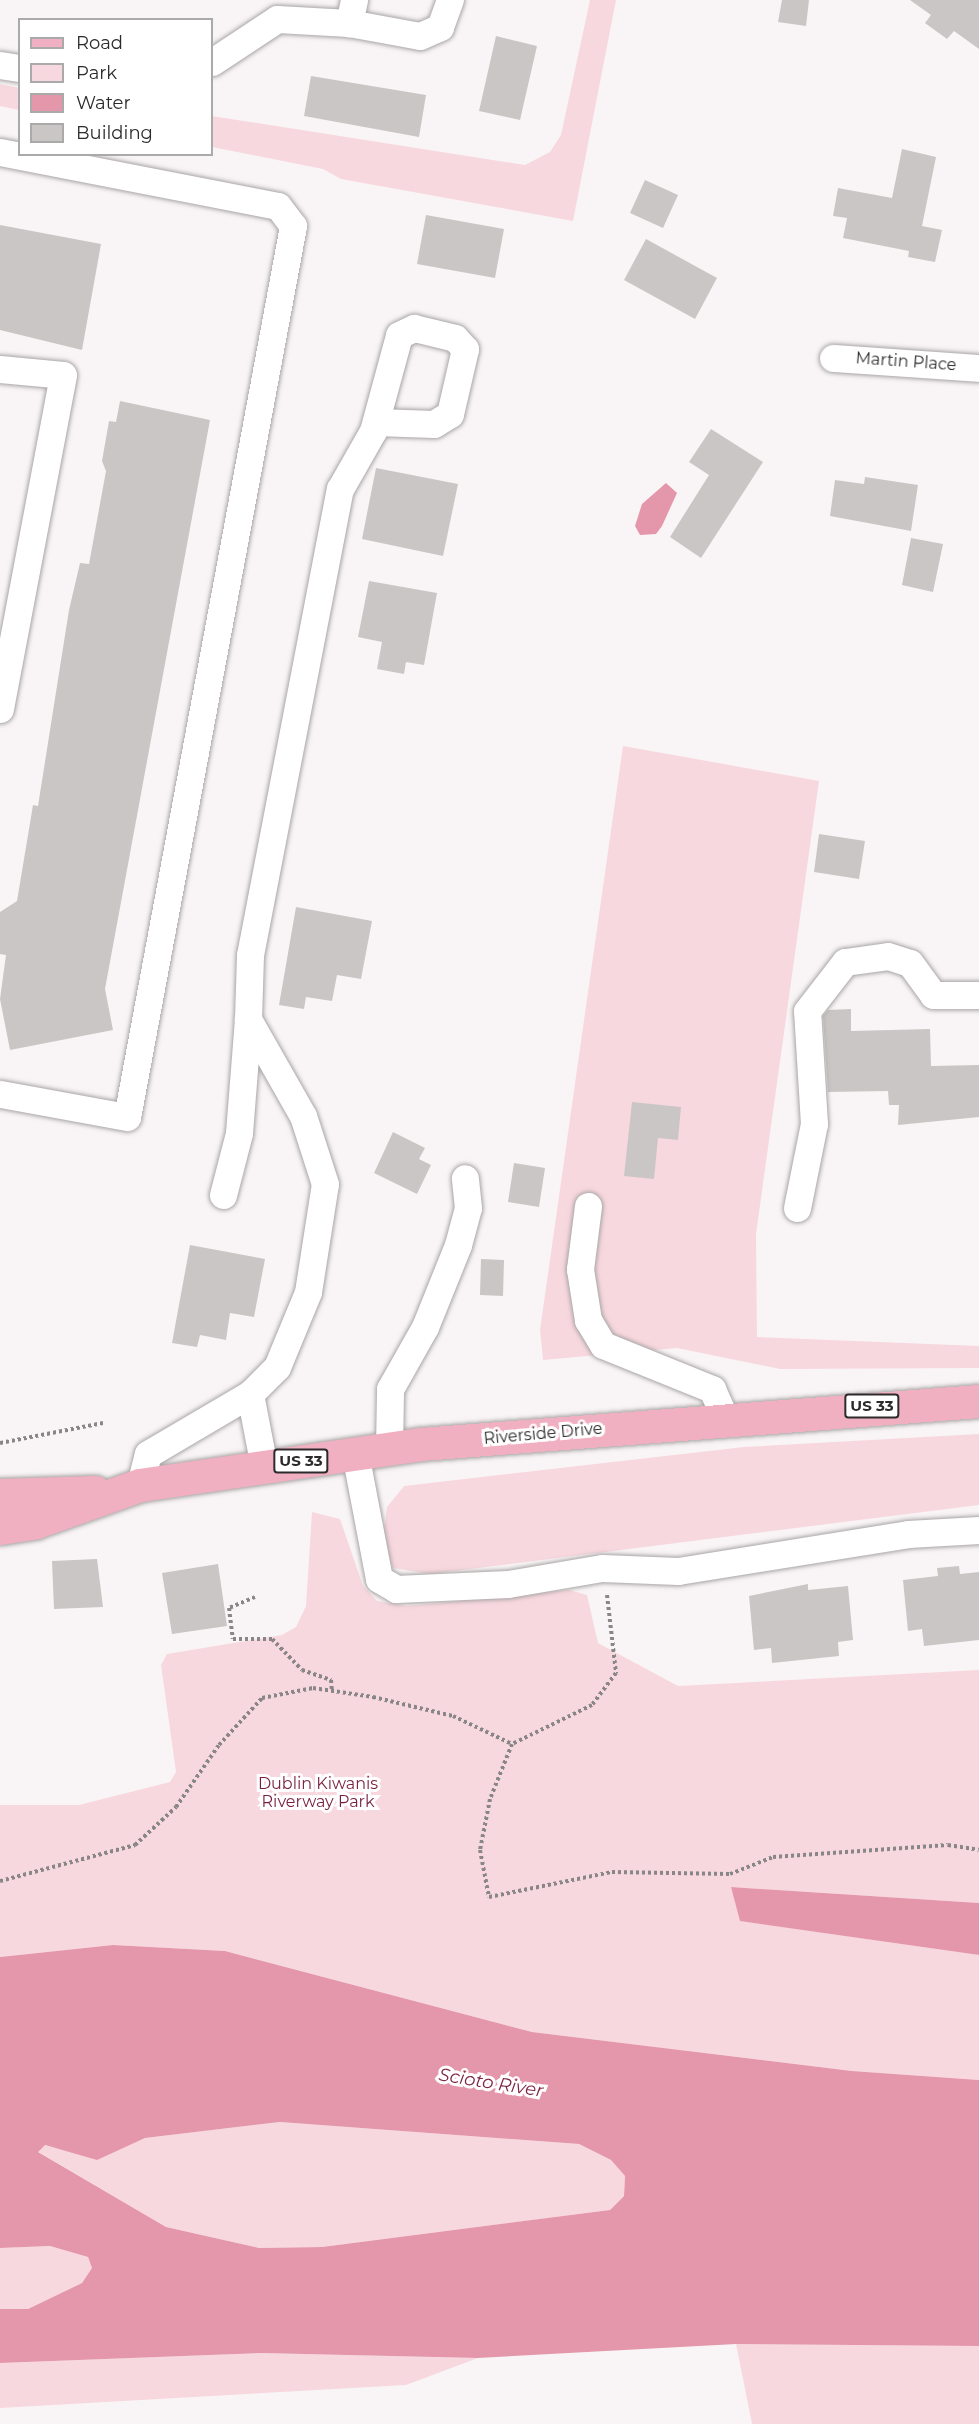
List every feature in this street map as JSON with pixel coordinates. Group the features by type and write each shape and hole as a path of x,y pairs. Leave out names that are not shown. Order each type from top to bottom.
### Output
{"main road":[{"name":"Riverside Drive","path":"0,1528 36,1522 109,1492 140,1485 355,1453 725,1418 979,1401"},
{"name":"Riverside Drive","path":"0,1495 109,1492"}],"street":[{"path":"213,61 277,19 351,12 424,36 443,23 450,0"},
{"path":"0,65 18,68"},
{"path":"0,152 18,155"},
{"path":"0,1095 127,1118 293,226 278,206 21,156"},
{"name":"Martin Place","path":"833,358 979,368"},
{"path":"0,369 63,375 7,636 0,709"},
{"path":"223,1195 239,1133 248,1019 250,955 340,489 376,422"},
{"path":"797,1208 814,1124 807,1011 845,962 888,956 910,963 933,995 979,995"},
{"path":"140,1485 148,1454 250,1394 277,1367 308,1292 325,1184 303,1116 248,1019"},
{"path":"388,1449 390,1389 425,1327 458,1245 468,1208 465,1178"},
{"path":"588,1206 580,1269 588,1320 603,1345 712,1389 725,1418"},
{"path":"250,1394 264,1467"},
{"path":"355,1453 379,1580 396,1589 508,1584 602,1568 678,1571 908,1534 979,1530"}],"path":[{"path":"0,1443 103,1422"},
{"path":"602,1568 616,1673 592,1705 512,1744 490,1799 480,1850 489,1897 612,1872 730,1874 773,1857 948,1845 979,1850"},
{"path":"255,1596 229,1608 233,1639 272,1639 302,1670 331,1680 332,1691"},
{"path":"0,1881 135,1845 176,1808 219,1745 262,1698 313,1688 332,1691 453,1716 512,1744"}],"green space":[{"path":"590,0 616,0 573,221 341,179 323,169 213,147 213,116 525,165 550,152 561,135"},
{"path":"0,84 18,88 18,110 0,106"},
{"path":"623,746 819,781 756,1234 757,1337 979,1346 979,1368 780,1369 677,1348 543,1360 540,1330"},
{"path":"979,1434 979,1505 430,1574 393,1568 382,1544 387,1507 404,1486 744,1447"},
{"name":"Dublin Kiwanis Riverway Park","path":"312,1512 340,1519 363,1586 377,1601 407,1606 569,1590 587,1595 598,1643 678,1686 979,1670 979,1903 731,1887 741,1921 979,1955 979,2080 852,2071 532,2032 225,1951 113,1945 0,1957 0,1805 79,1805 170,1782 176,1772 161,1665 167,1654 282,1635 296,1627 306,1606"},
{"path":"280,2122 579,2144 611,2160 625,2176 624,2196 610,2210 322,2247 259,2248 166,2227 37,2151 44,2145 97,2159 145,2138"},
{"path":"50,2246 88,2257 92,2268 82,2283 28,2309 0,2309 0,2248"},
{"path":"736,2344 979,2346 979,2424 752,2424"},
{"path":"261,2353 478,2358 406,2385 0,2408 0,2363"}],"water":[{"path":"666,483 677,493 662,526 656,534 640,535 635,526 642,504"},
{"path":"731,1887 979,1903 979,1955 740,1921"},
{"name":"Scioto River","path":"113,1945 225,1951 532,2032 852,2071 979,2080 979,2346 736,2344 478,2358 261,2353 0,2363 0,2309 28,2309 82,2283 92,2268 88,2257 50,2246 0,2248 0,1957","holes":["280,2122 579,2144 611,2160 625,2176 624,2196 610,2210 322,2247 259,2248 166,2227 38,2152 45,2145 97,2160 145,2138"]}],"building":[{"path":"782,0 809,0 806,26 778,22"},
{"path":"910,0 979,0 979,49 954,31 947,39 925,23 931,15"},
{"path":"496,36 537,46 520,120 479,111"},
{"path":"311,76 426,95 419,137 304,116"},
{"path":"902,149 936,157 922,226 942,230 935,262 908,257 909,251 843,238 847,218 833,216 838,188 892,198"},
{"path":"645,180 678,195 663,228 630,213"},
{"path":"426,215 504,229 495,278 417,264"},
{"path":"0,225 101,244 82,350 0,330"},
{"path":"646,239 717,278 695,319 624,280"},
{"path":"120,401 210,420 105,989 113,1030 10,1050 0,999 6,955 0,954 0,912 17,901 33,805 38,806 69,610 80,563 89,564 106,471 102,461 109,421 116,422"},
{"path":"711,429 763,462 701,558 670,537 709,475 689,462"},
{"path":"376,468 458,484 443,556 362,539"},
{"path":"865,477 918,485 911,531 830,516 835,480 864,484"},
{"path":"911,538 943,544 933,592 902,585"},
{"path":"369,581 437,593 424,665 406,662 404,674 377,669 382,642 358,637"},
{"path":"819,834 865,841 859,879 814,872"},
{"path":"296,907 372,921 361,979 337,975 332,1001 306,997 304,1009 279,1005"},
{"path":"851,1009 851,1031 930,1029 931,1066 979,1065 979,1117 898,1125 899,1105 889,1105 888,1091 828,1092 823,1016 828,1010"},
{"path":"632,1102 681,1107 678,1140 658,1138 654,1179 624,1176"},
{"path":"393,1132 425,1148 419,1159 431,1165 417,1194 374,1173"},
{"path":"514,1163 545,1168 539,1207 508,1202"},
{"path":"190,1245 265,1259 254,1317 230,1313 226,1340 200,1335 197,1347 172,1343"},
{"path":"481,1259 504,1260 503,1296 480,1295"},
{"path":"97,1559 103,1607 54,1609 52,1561"},
{"path":"218,1564 227,1626 172,1634 162,1573"},
{"path":"959,1566 960,1574 979,1572 979,1640 924,1646 922,1629 908,1631 903,1580 938,1576 937,1568"},
{"path":"808,1584 808,1590 848,1586 853,1640 838,1642 839,1656 772,1663 771,1648 754,1650 749,1596"}]}
